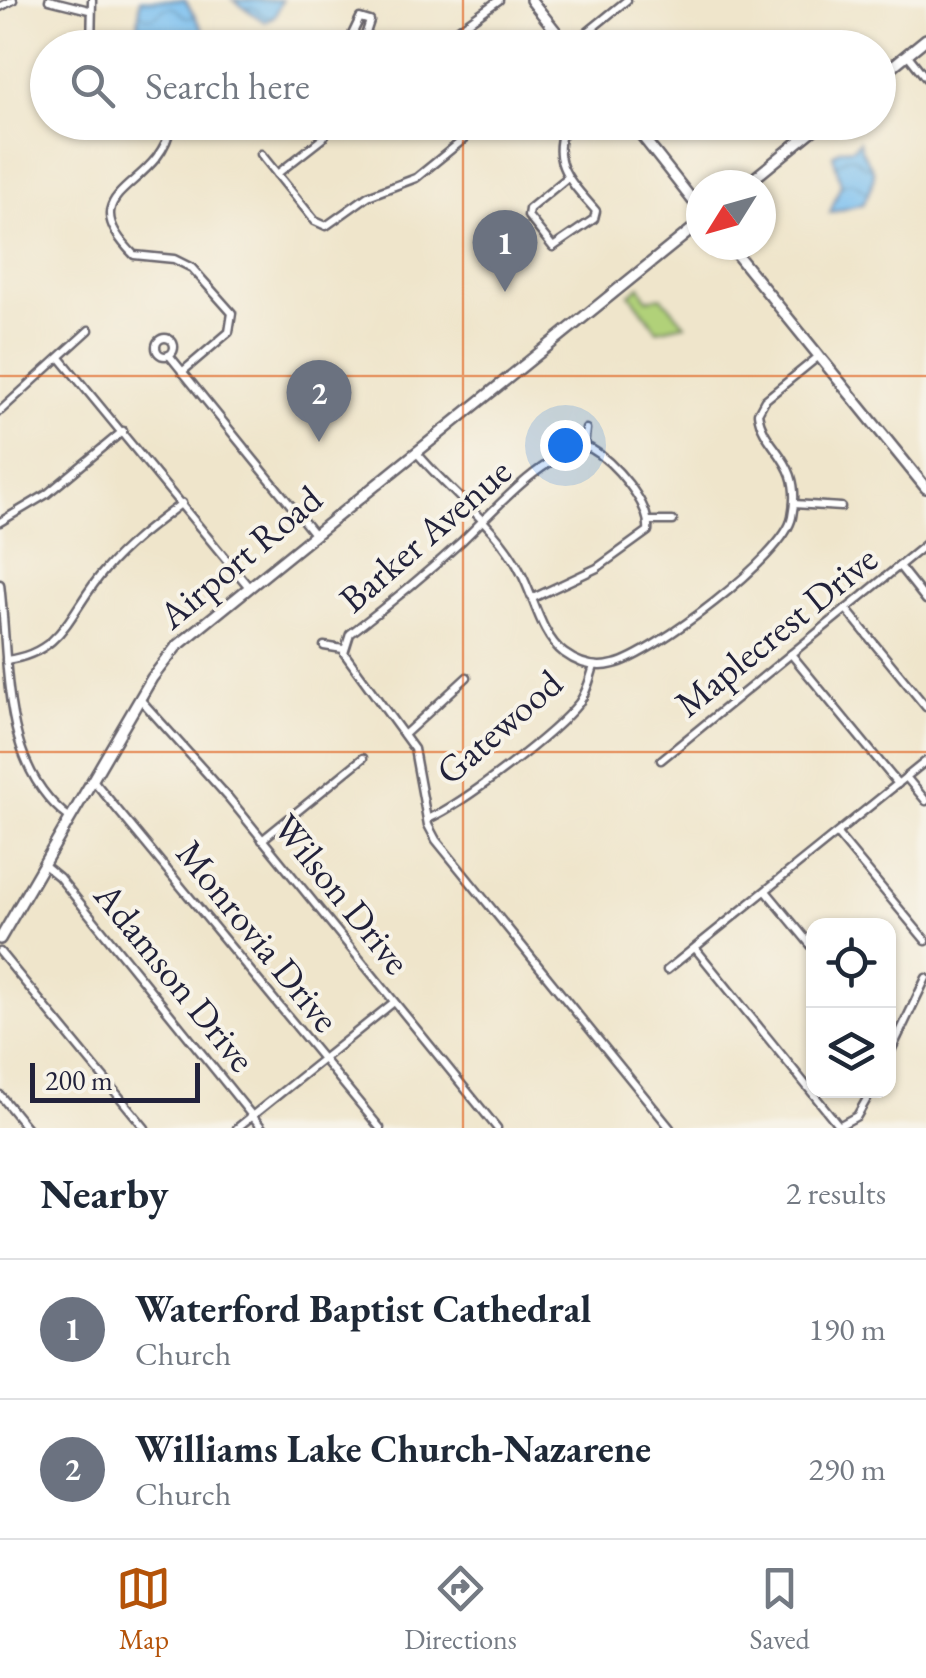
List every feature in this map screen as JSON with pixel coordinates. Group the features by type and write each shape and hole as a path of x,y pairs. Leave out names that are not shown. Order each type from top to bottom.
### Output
{"street":[{"path":"0,7 13,0"},
{"path":"49,0 89,10"},
{"path":"90,30 92,0"},
{"path":"457,30 499,0"},
{"path":"532,0 556,30"},
{"path":"590,30 627,0"},
{"path":"896,63 926,39"},
{"path":"907,54 926,78"},
{"path":"166,140 158,162 114,199 108,214 110,226 134,255 174,259 192,268 232,313 230,332 182,372"},
{"path":"277,174 320,140"},
{"path":"260,154 315,221 326,226 368,196 416,178 462,140"},
{"path":"562,140 558,159 596,210 594,219 553,247 528,216 529,209 568,177"},
{"path":"645,140 686,191"},
{"path":"764,170 801,140"},
{"name":"Airport Road","path":"0,939 140,698 176,647 686,234"},
{"path":"741,260 926,488"},
{"path":"0,411 89,330"},
{"path":"169,355 314,534"},
{"path":"416,452 513,558 558,647 594,666 615,664 638,654 757,568 781,543 794,504 791,474 758,413 765,400 819,356"},
{"path":"61,359 248,586"},
{"path":"533,598 636,544 648,531 643,506 596,450 584,448 586,429"},
{"path":"0,522 47,494 123,430"},
{"name":"Barker Avenue","path":"584,448 538,473 350,634 344,649 348,663 414,749 436,840 670,1128"},
{"path":"6,660 30,657 50,646 104,570 182,503"},
{"path":"794,504 841,508"},
{"path":"649,521 673,521"},
{"name":"Maplecrest Drive","path":"661,760 926,544"},
{"path":"899,566 926,600"},
{"path":"0,584 14,754 42,797 70,818"},
{"path":"846,609 926,708"},
{"path":"324,646 344,649"},
{"path":"791,654 898,784"},
{"name":"Gatewood","path":"428,819 459,802 568,713 588,688 594,666"},
{"path":"405,734 467,677"},
{"name":"Wilson Drive","path":"140,698 262,840 497,1128"},
{"path":"262,840 363,758"},
{"path":"667,970 926,761"},
{"path":"906,777 926,800"},
{"name":"Monrovia Drive","path":"93,780 380,1128"},
{"path":"837,834 926,941"},
{"name":"Adamson Drive","path":"43,864 59,877 262,1128"},
{"path":"766,891 806,939"},
{"path":"695,948 838,1127 857,1116 867,1098"},
{"path":"0,952 145,1128"},
{"path":"896,1034 926,978"},
{"path":"237,1128 394,1002"},
{"path":"0,1095 27,1128"}],"green space":[{"path":"640,286 647,299 662,297 685,324 657,330 630,294"}],"water":[{"path":"140,0 185,0 203,30 138,30"},
{"path":"233,0 282,0 275,16 265,22"},
{"path":"859,141 874,173 870,190 863,204 830,213 841,184 833,155 840,149 853,148"}],"place":[{"name":"Waterford Baptist Cathedral","path":"505,292"},
{"name":"Williams Lake Church-Nazarene","path":"319,442"}]}
